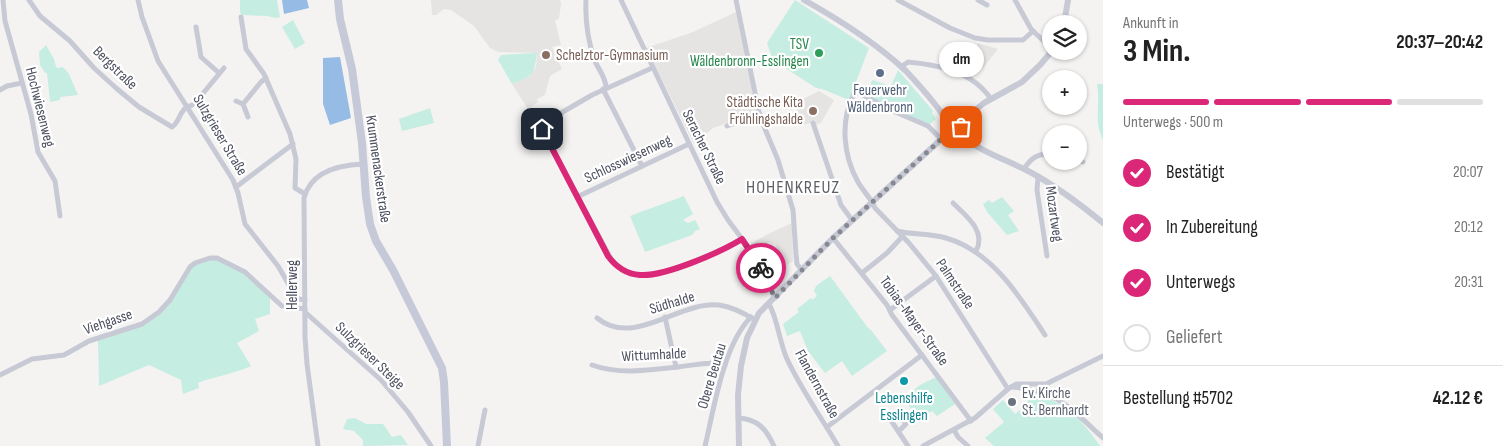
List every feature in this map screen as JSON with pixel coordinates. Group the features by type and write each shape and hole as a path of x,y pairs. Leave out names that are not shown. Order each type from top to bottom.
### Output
{"main road":[{"name":"Krummenackerstraße","path":"338,0 341,23 351,64 367,207 373,233 442,368 447,446"}],"street":[{"name":"Hochwiesenweg","path":"3,0 2,22 31,114 38,152 55,181 60,216"},
{"name":"Bergstraße","path":"29,0 42,18 70,41 94,68 139,107 172,127 178,121 183,110 188,107"},
{"name":"Sulzgrieser Straße","path":"138,0 142,18 157,58 236,187 246,224 274,260 296,297 305,300"},
{"path":"586,0 589,38 594,58 606,81 604,89 642,166"},
{"name":"Seracher Straße","path":"621,0 720,207 757,260 775,298"},
{"path":"736,0 760,114 778,160 793,210 797,264 801,270"},
{"path":"804,0 878,49 901,67 930,98 948,122"},
{"path":"898,0 950,28 981,39 1022,40 1026,39 1033,31"},
{"path":"978,0 987,5"},
{"path":"1015,0 1033,31 1042,40"},
{"path":"1066,15 1068,0"},
{"path":"241,17 246,49 266,78 293,144 296,164 295,188 305,194 312,181 323,172 338,167 363,164"},
{"path":"196,27 201,58 219,73"},
{"path":"959,123 991,99 1022,82 1044,60"},
{"path":"901,67 908,62 943,67 976,83 991,99"},
{"path":"188,107 195,103 224,68"},
{"path":"652,68 604,89 541,126 577,197 610,259 619,268 632,274 646,275 669,270 709,255 742,239"},
{"path":"242,104 266,78"},
{"path":"0,90 7,86 22,83"},
{"name":"Palmstraße","path":"942,140 928,126 884,107 859,93 856,93 851,101 846,117 846,147 855,175 862,189 872,201 874,208 897,230 936,276 1010,388"},
{"path":"236,101 242,104 248,117"},
{"path":"727,126 760,114"},
{"path":"954,120 959,123 961,129 954,136 948,133 946,128 948,122 954,120"},
{"path":"813,123 840,205 852,220"},
{"path":"739,446 739,384 743,352 753,319 833,238 948,133"},
{"path":"958,133 985,152 1038,176 1066,194 1103,223"},
{"path":"236,187 293,144"},
{"name":"Schlosswiesenweg","path":"577,197 689,144"},
{"path":"1024,169 1034,157 1042,156"},
{"name":"Mozartweg","path":"1038,176 1036,190 1047,256"},
{"name":"Hellerweg","path":"305,194 306,357 318,446"},
{"path":"953,203 966,214 976,229 979,240 976,251"},
{"path":"897,230 915,234 933,234 976,251 1012,288 1045,335"},
{"path":"908,243 910,237 915,234"},
{"path":"862,273 887,254 902,237"},
{"name":"Tobias-Mayer-Straße","path":"833,238 890,310 971,421"},
{"name":"Viehgasse","path":"0,375 32,359 64,355 89,340 142,324 170,300 190,268 210,258 217,258 245,272 282,306 305,311"},
{"path":"890,310 936,276"},
{"name":"Flandernstraße","path":"769,304 783,348 793,371 838,446"},
{"name":"Südhalde","path":"597,318 611,326 626,329 695,307 716,305 736,310 753,319"},
{"name":"Sulzgrieser Steige","path":"305,311 380,380 408,412 431,446"},
{"path":"665,318 676,367"},
{"name":"Obere Beutau","path":"704,446 725,365 733,346 753,319"},
{"path":"827,427 922,354"},
{"path":"923,446 971,421 1010,388 1020,383 1046,384 1103,356"},
{"name":"Wittumhalde","path":"592,365 645,371 713,363 725,365"},
{"path":"1010,388 1043,392 1062,401 1103,438"},
{"path":"478,446 485,410"},
{"path":"738,418 749,419 762,426 768,433 774,446"},
{"path":"954,430 958,437 968,446"},
{"path":"899,432 908,446"}],"shaded area":[{"name":"Schelztor-Gymnasium","path":"431,0 560,0 559,19 555,20 561,45 552,47 562,69 550,76 545,95 537,99 538,102 528,109 512,84 529,77 536,67 537,53 498,52 490,48 474,26 451,10 444,9 436,15 432,15"},
{"path":"736,12 757,113 713,128 694,144 646,48 693,32"},
{"path":"978,43 998,49 983,68 967,58"},
{"name":"Städtische Kita Frühlingshalde","path":"819,91 834,100 821,123 816,125 814,122 803,125 795,103"},
{"path":"792,223 793,261 787,265 782,253 779,254 775,243 772,244 771,242 755,250 751,244 768,234"}],"green space":[{"path":"240,0 277,0 280,17 242,15 240,12"},
{"name":"TSV Wäldenbronn-Esslingen","path":"795,0 869,48 849,100 816,88 773,60 767,43"},
{"path":"293,20 305,43 295,49 282,27"},
{"path":"46,45 56,67 63,67 69,74 78,95 60,97 60,100 50,102 47,73 45,73 40,65 39,52"},
{"path":"537,53 531,74 512,84 498,60 501,55"},
{"path":"898,70 933,111 932,113 936,119 929,125 867,95 872,80 891,86"},
{"path":"1097,84 1103,84 1103,140 1098,125"},
{"path":"430,108 434,123 402,131 399,119"},
{"path":"684,196 693,214 683,220 688,223 695,220 700,229 692,235 645,252 630,216"},
{"path":"1002,197 1014,211 1008,215 1019,231 1007,235 987,212 983,204 989,200 992,203"},
{"path":"214,259 243,272 270,298 270,314 255,319 259,331 237,343 251,366 198,383 199,388 183,394 181,380 149,365 99,386 98,340 138,327 158,314 184,277 195,265"},
{"path":"830,276 887,351 852,376 842,361 825,373 808,351 800,331 787,336 783,324 799,312 797,309 811,298 812,300 817,296 814,291 816,286"},
{"path":"936,377 955,404 937,416 932,411 918,420 904,398 920,385"},
{"path":"1030,393 1052,400 1071,412 1086,427 1100,446 994,446 985,438 1004,422 993,409 1003,400 1015,414 1029,400"},
{"path":"355,418 366,424 383,424 392,437 401,435 408,445 363,446 363,440 354,431 343,429 347,419"}],"water":[{"path":"282,0 307,0 309,8 284,14"},
{"path":"340,57 351,118 330,125 323,104 323,58"}],"way so far":[{"path":"761,268 775,298 810,259 872,201 907,172 948,133 955,135 960,132 961,127"}],"place":[{"name":"TSV Wäldenbronn-Esslingen","path":"819,53"},
{"name":"Schelztor-Gymnasium","path":"546,55"},
{"name":"Feuerwehr Wäldenbronn","path":"880,73"},
{"name":"Städtische Kita Frühlingshalde","path":"813,111"},
{"name":"dm","path":"961,127"},
{"name":"Lebenshilfe Esslingen","path":"904,381"},
{"name":"Ev. Kirche St. Bernhardt","path":"1012,402"}],"district":[{"name":"HOHENKREUZ","path":"793,187"}],"route":[{"path":"542,129 608,256 622,270 640,275 655,274 709,255 742,239 761,268"}]}
